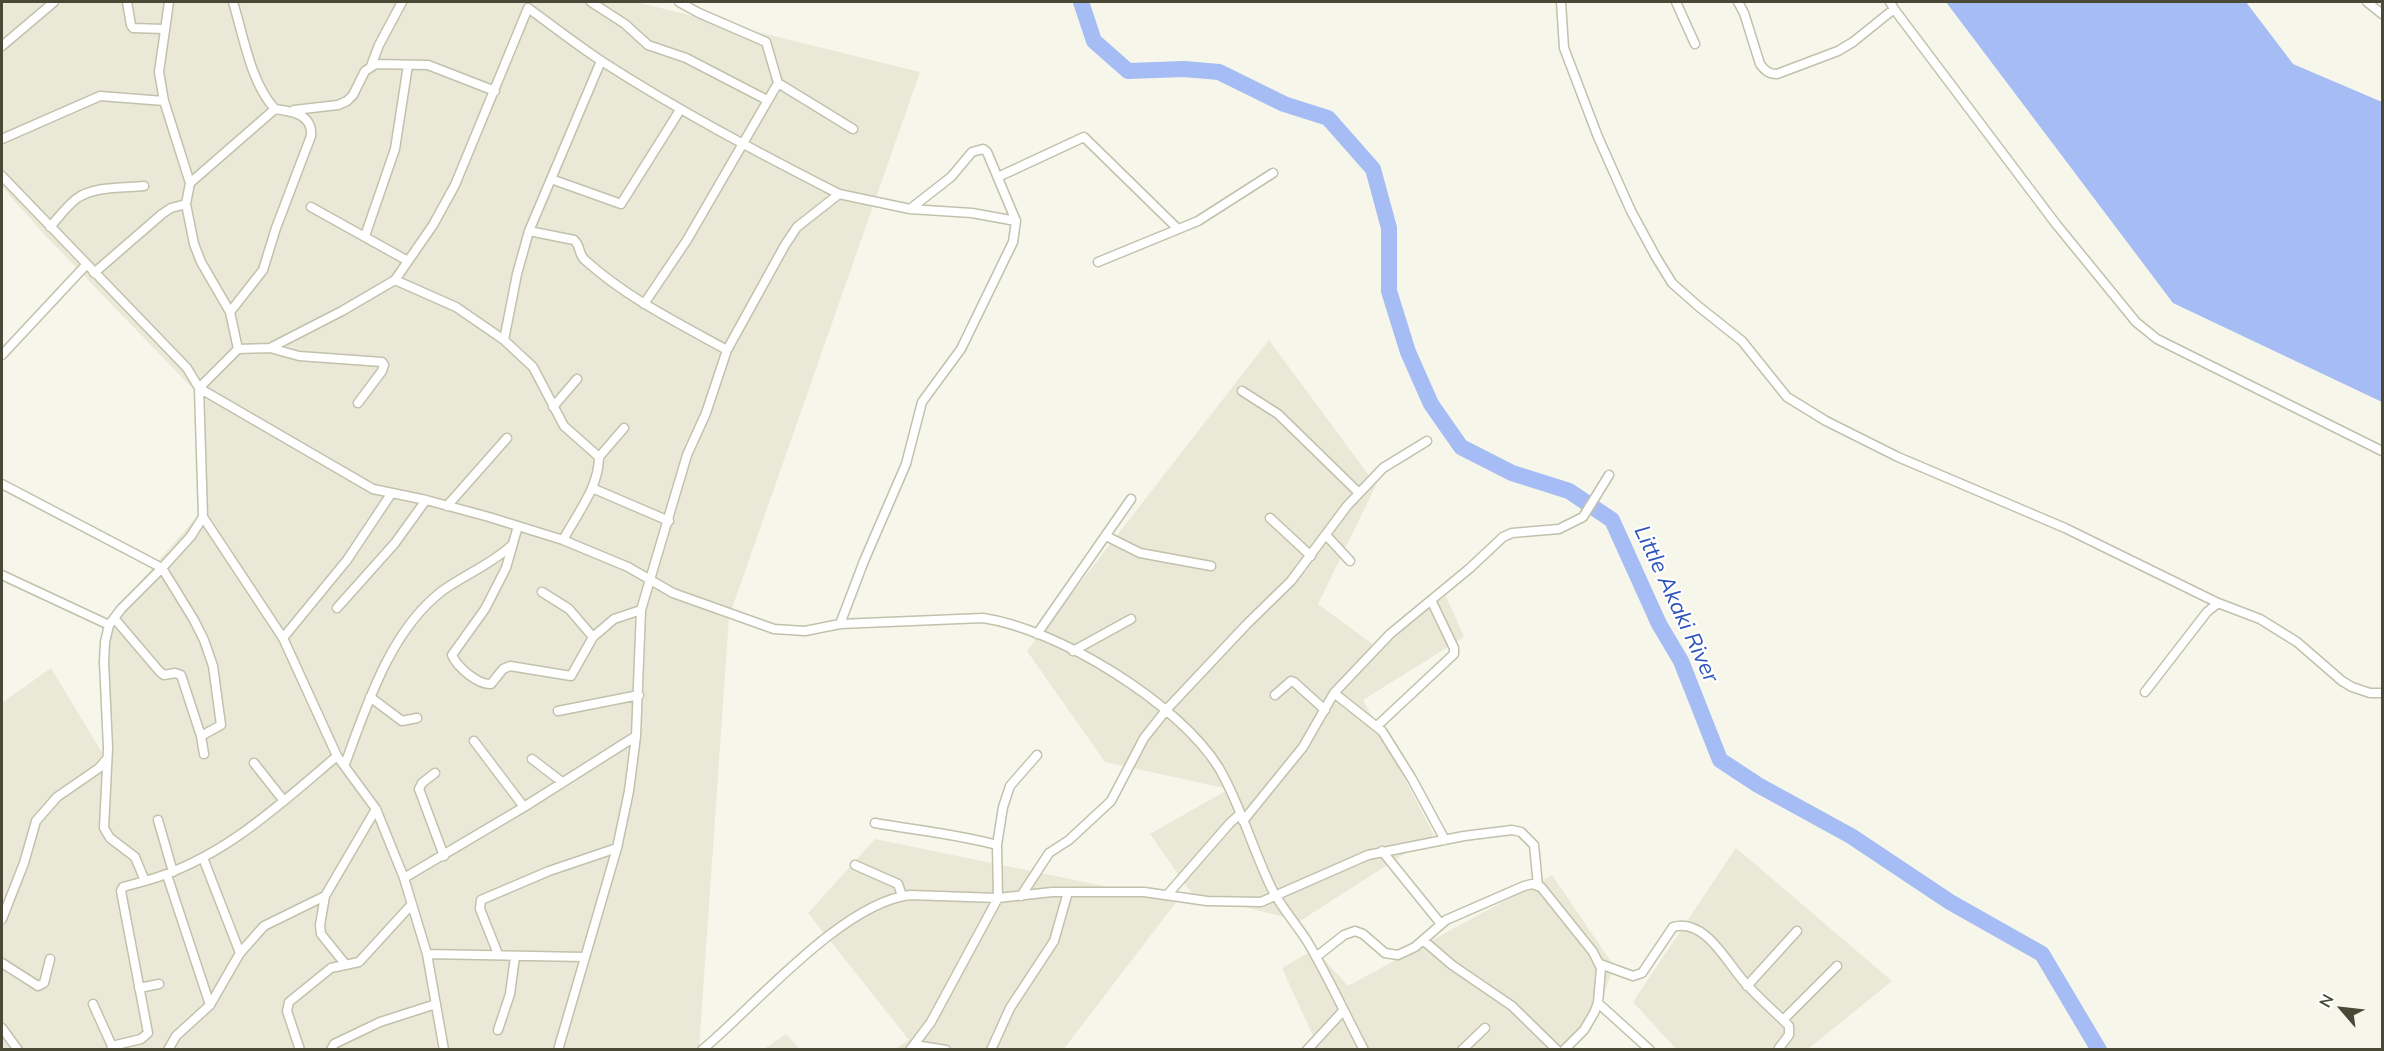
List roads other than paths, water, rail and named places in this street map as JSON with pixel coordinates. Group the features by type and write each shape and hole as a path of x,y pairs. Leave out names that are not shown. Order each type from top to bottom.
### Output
{"street":[{"path":"2,46 54,2"},
{"path":"127,2 133,28 164,29"},
{"path":"169,2 159,72 164,101 190,183 186,204 198,253 230,312 238,349"},
{"path":"233,2 267,101 275,109 294,110 338,105 347,101 354,94 365,71 371,66 379,45 402,2"},
{"path":"591,2 625,24 648,45 686,58 767,100"},
{"path":"679,2 699,14 766,42 778,83 853,129"},
{"path":"1561,2 1564,48 1603,148 1631,211 1656,257 1672,283 1742,341 1787,397 1826,421 1898,456 2065,528 2218,603 2279,629 2352,687 2370,693 2382,693"},
{"path":"1676,2 1695,44"},
{"path":"1738,2 1760,64 1765,71 1771,74 1778,74 1838,51 1853,42 1892,5 2056,224 2136,322 2157,339 2382,451"},
{"path":"2367,2 2382,14"},
{"path":"270,348 342,311 395,280 433,225 455,185 495,92 525,5 601,61 680,110 742,145 839,194 910,209 972,213 1016,221"},
{"path":"504,340 517,274 529,231 601,61"},
{"path":"371,66 408,65 439,68 495,92"},
{"path":"365,236 395,149 408,65"},
{"path":"644,304 687,240 778,83"},
{"path":"2,139 100,96 164,101"},
{"path":"190,183 275,109"},
{"path":"230,312 263,270 276,228 311,136 312,129 308,122 294,110"},
{"path":"551,179 621,204 680,110"},
{"path":"998,177 1084,137 1178,229"},
{"path":"840,624 864,561 906,464 922,402 961,349 1013,242 1016,221 987,152 983,149 972,152 940,187 910,209"},
{"path":"1098,262 1197,221 1273,173"},
{"path":"2,176 187,368 199,388 373,489 426,500 563,540 613,559 673,593 709,608 774,629 805,631 840,624 983,618 1004,621 1073,651 1130,683 1167,709 1190,732 1220,770 1275,894 1316,957 1364,1050"},
{"path":"50,226 76,199 84,195 94,191 144,186"},
{"path":"558,1050 617,848 629,791 636,736 641,610 687,455 706,413 727,351 785,245 797,227 839,194"},
{"path":"94,273 162,214 171,208 186,204"},
{"path":"311,207 408,261"},
{"path":"529,231 574,240 578,243 582,258 644,304 727,351"},
{"path":"2,355 86,265"},
{"path":"395,280 456,307 504,340 533,367 564,426 599,457"},
{"path":"358,403 382,371 384,365 382,362 299,356 270,348 238,349 199,388 203,517 282,638 337,756 376,809 404,878 427,954 444,1050"},
{"path":"553,406 577,379"},
{"path":"1242,391 1278,414 1359,493"},
{"path":"563,540 592,488 599,457 624,428"},
{"path":"447,506 507,438"},
{"path":"1021,896 1049,854 1069,840 1111,801 1144,738 1167,709 1246,624 1291,581 1359,493 1383,468 1427,441"},
{"path":"1168,894 1230,823 1241,818 1303,747 1334,693 1390,633 1503,537 1512,533 1559,529 1583,517 1608,478"},
{"path":"2,484 162,568 194,620 213,666 221,725 201,736"},
{"path":"592,488 669,521"},
{"path":"282,638 347,560 392,494"},
{"path":"1037,634 1131,499"},
{"path":"337,608 395,543 426,500"},
{"path":"145,881 135,856 106,834 104,828 108,747 105,642 112,621 191,536 203,517"},
{"path":"1270,518 1311,556"},
{"path":"519,526 506,568 485,609 454,649 452,655 454,660 463,669 487,685 503,669 510,666 571,676 593,637 614,619 641,610"},
{"path":"1326,535 1350,561"},
{"path":"1106,536 1140,553 1211,567"},
{"path":"345,764 370,697 400,638 423,608 443,591 484,567 511,546"},
{"path":"2,575 112,621 160,672 165,675 175,673 181,675 201,736 204,753"},
{"path":"542,592 569,609 593,637"},
{"path":"1377,726 1454,654 1454,648 1431,600"},
{"path":"2145,692 2218,603"},
{"path":"1073,651 1131,619"},
{"path":"1275,695 1291,681 1324,710"},
{"path":"1334,693 1377,726 1412,779 1445,840"},
{"path":"558,711 639,695"},
{"path":"370,697 402,721 417,717"},
{"path":"404,878 444,856 636,736"},
{"path":"474,741 524,807"},
{"path":"93,1004 112,1048 141,1039 148,1033 121,891 123,887 170,873 203,858 241,836 337,756"},
{"path":"912,1047 931,1022 998,898 997,844 1003,807 1010,786 1037,756"},
{"path":"532,759 562,782"},
{"path":"2,919 24,864 36,821 57,796 99,768 107,760"},
{"path":"254,763 284,801"},
{"path":"435,773 422,783 419,789 444,856"},
{"path":"346,965 321,934 320,925 325,896 376,809"},
{"path":"158,820 170,873 210,1005"},
{"path":"874,823 964,836 997,844"},
{"path":"702,1050 836,930 884,901 902,896 998,898 1068,892 1144,892 1207,902 1261,902 1368,855 1512,830 1521,832 1534,844 1538,886"},
{"path":"498,954 480,909 481,900 549,871 617,848"},
{"path":"1382,851 1408,887 1441,924"},
{"path":"203,858 240,952"},
{"path":"855,865 898,884 902,896"},
{"path":"1316,957 1344,935 1355,931 1363,934 1379,949 1391,955 1398,955 1423,940 1441,924 1524,885 1538,886 1544,889 1600,964 1598,1003 1594,1013 1584,1030 1564,1050"},
{"path":"991,1050 1010,1008 1054,941 1068,892"},
{"path":"168,1050 176,1036 210,1005 240,952 264,926 325,896"},
{"path":"300,1050 287,1011 289,1002 331,968 359,962 412,904"},
{"path":"1600,964 1638,976 1669,931 1677,926 1699,931 1705,934 1747,986 1790,1026 1791,1031 1779,1048"},
{"path":"1747,986 1797,931"},
{"path":"1423,940 1452,965 1512,1006 1557,1050"},
{"path":"427,954 584,957"},
{"path":"498,1030 510,994 515,957"},
{"path":"2,963 38,986 44,982 50,959"},
{"path":"1784,1020 1838,966"},
{"path":"140,988 159,984"},
{"path":"1598,1003 1650,1050"},
{"path":"331,1050 334,1044 380,1022 436,1004"},
{"path":"1306,1050 1343,1011"},
{"path":"2,1028 18,1050"},
{"path":"1462,1050 1485,1028"},
{"path":"912,1047 946,1050"}],"water":[{"path":"1946,2 2246,2 2293,64 2382,102 2382,402 2173,303"}],"waterway":[{"name":"Little Akaki River","path":"1081,2 1094,41 1128,71 1184,69 1219,72 1284,104 1328,118 1373,169 1389,228 1389,291 1408,352 1431,404 1461,447 1512,473 1569,491 1612,520 1659,624 1681,661 1720,760 1758,785 1851,836 1950,902 2042,954 2099,1050"}]}
